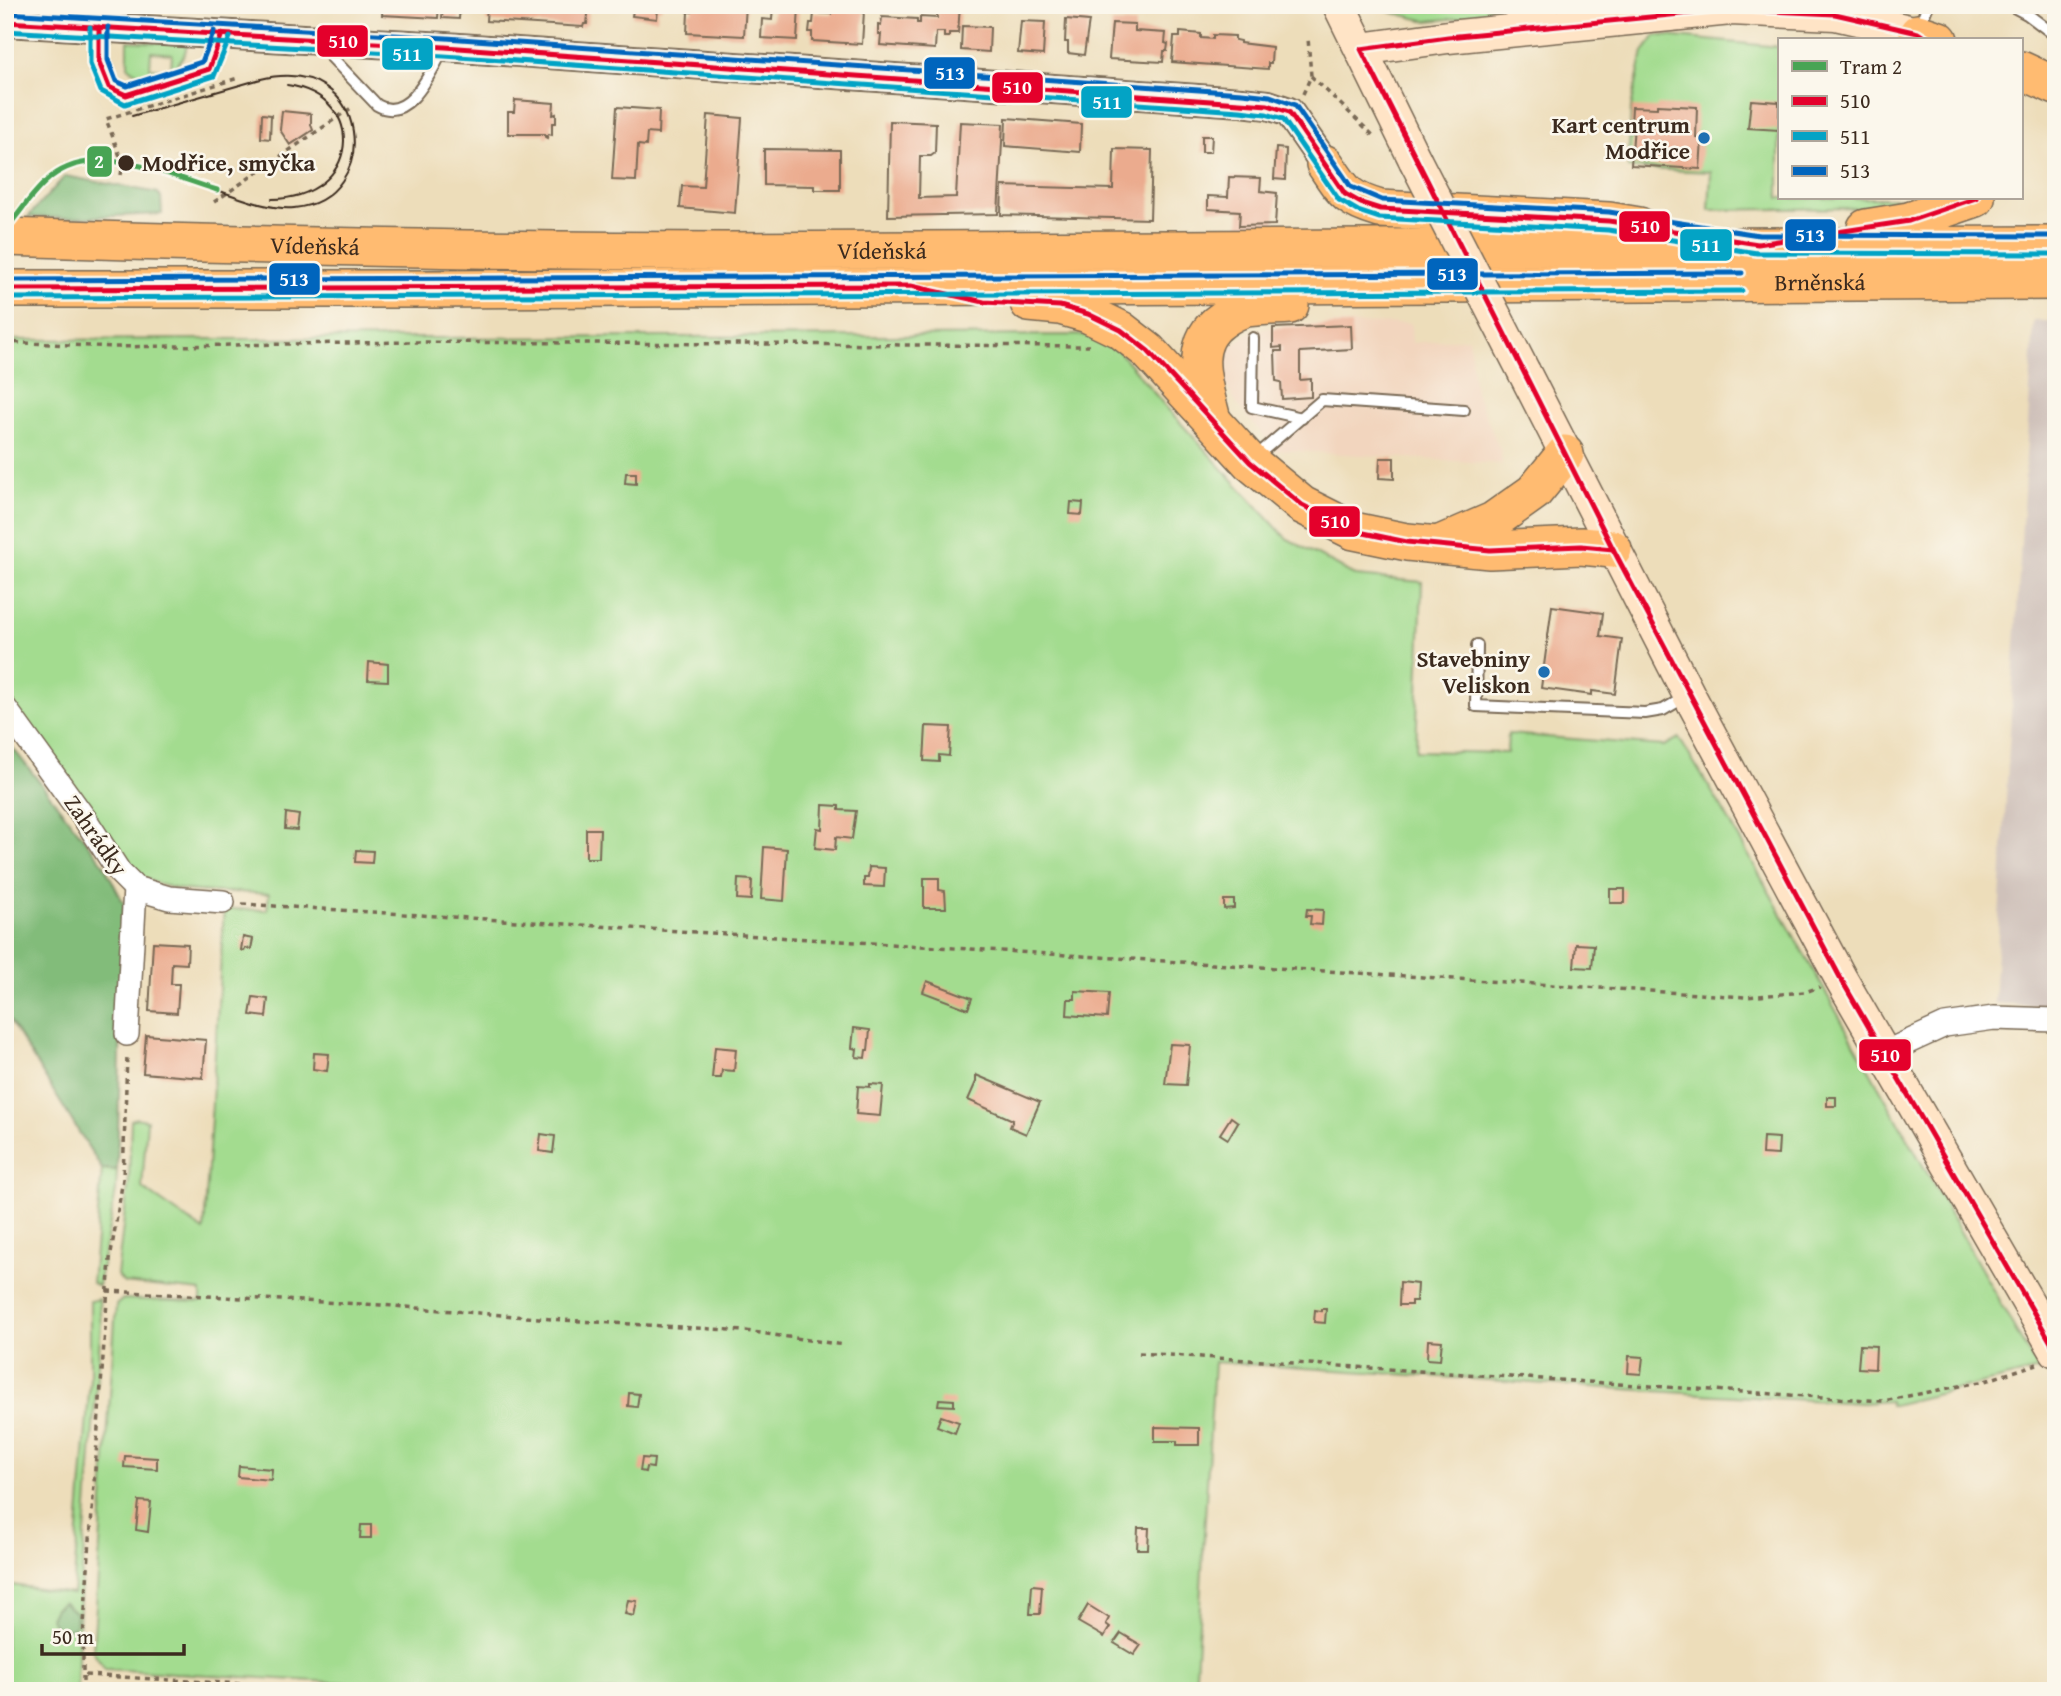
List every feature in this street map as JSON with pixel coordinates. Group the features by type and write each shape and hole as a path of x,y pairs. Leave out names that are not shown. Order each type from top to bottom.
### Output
{"highway":[{"path":"2022,70 2056,86"},
{"path":"1325,164 1345,194 1380,209 1609,221 1758,244 1909,221 1970,200"},
{"name":"Vídeňská","path":"22,237 414,247 723,251 1758,244"},
{"name":"Brněnská","path":"1758,244 2056,245"},
{"name":"Brněnská","path":"911,286 2056,281"},
{"path":"1212,421 1200,372 1200,358 1205,340 1219,322 1244,308 1362,299 1400,283"},
{"path":"911,286 984,302 1060,306 1105,321 1148,351 1250,462 1301,505 1354,530 1407,542 1490,550 1581,546 1613,549"},
{"name":"Vídeňská","path":"5,289 911,286"},
{"path":"1439,545 1493,521 1534,492 1565,454"}],"main road":[{"path":"1339,5 1415,160 1689,695 1882,1054 2056,1350"},
{"path":"1361,49 1448,37 1731,9 1835,14 1928,30"}],"street":[{"path":"5,22 445,47 1241,102 1268,105 1289,112 1325,164"},
{"name":"Zahrádky","path":"5,708 85,819 120,873 135,888 169,898 223,902"},
{"path":"127,1034 135,888"},
{"path":"1882,1054 1945,1025 1994,1018 2056,1020"}],"lane":[{"path":"2010,5 2056,36"},
{"path":"99,27 99,62 109,87 125,95 209,69 222,34"},
{"path":"315,41 377,106 385,110 404,107 425,83 445,47"},
{"path":"1253,338 1252,407 1302,418"},
{"path":"1250,462 1322,400 1464,410"},
{"path":"1477,645 1476,706 1645,713 1662,710 1689,695"}],"path":[{"path":"1289,112 1303,96 1311,76 1308,38"},
{"path":"1311,76 1384,145"},
{"path":"121,175 123,163 106,119 238,78"},
{"path":"214,202 354,106"},
{"path":"5,342 114,347 410,342 1101,346"},
{"path":"223,902 1746,998 1805,992 1841,979"},
{"path":"83,1691 83,1638 107,1291 123,1179 127,1034"},
{"path":"107,1291 381,1305 746,1331 844,1345"},
{"path":"1139,1353 1883,1401 1985,1381 2041,1363 2056,1350"},
{"path":"85,1675 363,1691"}],"shaded area":[{"path":"2034,321 2056,321 2056,1007 1994,1003"},
{"path":"1411,323 1412,343 1469,338 1475,391 1501,452 1502,464 1280,450 1278,452 1238,406 1223,380 1227,350 1251,331 1285,325"}],"green space":[{"path":"1377,5 1601,5 1427,21 1390,12"},
{"name":"Kart centrum Modřice","path":"1656,35 1778,47 1778,200 1898,200 1861,208 1709,210 1711,172 1628,168 1631,108 1643,52"},
{"path":"128,41 187,44 185,53 173,71 140,74 128,66","holes":["151,52 172,54 171,70 150,68"]},
{"path":"65,176 158,193 162,214 28,217"},
{"path":"1105,335 1166,407 1286,538 1356,576 1422,582 1416,751 1507,753 1508,734 1664,746 1679,738 1722,808 2038,1370 1890,1405 1890,1401 1862,1403 1716,1395 1214,1362 1195,1691 489,1691 105,1669 93,1651 116,1305 123,1299 201,1302 201,1291 124,1283 117,1275 129,1179 131,1120 147,1120 142,1188 204,1231 224,909 267,910 269,894 178,889 144,878 126,867 5,700 5,340"},
{"path":"5,738 103,863 124,904 117,1170 102,1169 5,1013"},
{"path":"102,1169 117,1170 116,1191 98,1286 92,1283"},
{"path":"99,1299 101,1324 80,1598 77,1691 5,1691 5,1584 73,1594 90,1378 90,1301"},
{"path":"63,1602 76,1613 75,1628 59,1631 50,1618 55,1608"}],"building":[{"path":"383,5 439,5 438,18 382,15"},
{"path":"443,5 460,5 459,19 442,18"},
{"path":"487,5 589,5 587,24 583,27 486,21"},
{"path":"634,5 662,5 661,9 658,9 657,19 632,16"},
{"path":"692,5 746,5 744,36 687,33 688,12 692,12"},
{"path":"773,5 799,8 797,40 761,38 762,19 772,20"},
{"path":"832,5 841,5 839,12 864,11 862,44 812,41 812,32 809,32 814,13 831,14"},
{"path":"938,5 960,5 958,33 949,33 949,37 944,37 944,32 936,32 935,49 880,45 878,25 881,26 882,17 917,19 917,23 920,23 920,17 937,18"},
{"path":"1066,19 1089,21 1084,55 1068,53 1068,42 1065,42"},
{"path":"1021,21 1045,22 1043,55 1018,53"},
{"path":"1112,23 1135,24 1135,31 1166,33 1165,43 1168,44 1163,62 1109,59"},
{"path":"962,26 990,27 989,52 961,50"},
{"path":"1180,32 1201,34 1201,38 1213,39 1213,35 1235,36 1235,40 1240,43 1272,47 1271,63 1268,63 1268,69 1172,62 1174,37 1180,37"},
{"path":"515,100 554,103 553,115 556,114 556,123 552,123 552,135 548,134 547,138 545,134 508,134 508,112 514,112"},
{"path":"1751,100 1778,102 1778,130 1748,128"},
{"path":"1657,105 1697,107 1696,138 1702,139 1700,169 1631,165 1634,125 1631,125 1632,107 1657,108"},
{"path":"617,107 659,110 658,134 647,133 646,146 638,145 636,181 612,180"},
{"path":"282,111 311,114 313,130 290,145 280,130"},
{"path":"262,114 271,115 270,139 261,138"},
{"path":"708,115 742,118 735,213 680,208 682,186 703,187"},
{"path":"1006,118 1081,124 1080,152 1005,146"},
{"path":"890,121 936,123 935,153 931,156 920,156 919,198 956,197 960,122 1003,124 998,214 888,216"},
{"path":"1202,136 1212,136 1211,152 1202,152"},
{"path":"1276,148 1286,149 1285,180 1274,179"},
{"path":"764,149 840,150 840,190 814,190 814,186 764,185"},
{"path":"1114,149 1152,150 1150,219 1001,215 1002,186 1113,189"},
{"path":"1229,177 1261,178 1260,191 1277,193 1275,225 1239,226 1240,211 1208,209 1208,196 1228,197"},
{"path":"1351,325 1352,349 1300,352 1300,380 1311,379 1311,397 1282,399 1281,382 1276,381 1275,351 1282,351 1282,347 1273,348 1273,328"},
{"path":"1380,458 1394,458 1394,479 1379,478"},
{"path":"626,473 636,473 636,484 625,483"},
{"path":"1071,502 1083,503 1082,515 1070,514"},
{"path":"1552,606 1603,613 1600,636 1622,639 1615,694 1592,691 1592,695 1541,688"},
{"path":"369,662 388,664 388,681 368,680"},
{"path":"926,726 951,727 949,756 939,755 939,762 924,761"},
{"path":"823,805 856,811 852,839 836,837 835,850 815,848 817,828 822,829"},
{"path":"286,813 299,815 297,830 285,829"},
{"path":"586,829 600,829 599,858 586,858"},
{"path":"764,847 787,849 784,901 761,899"},
{"path":"356,850 373,851 372,863 355,862"},
{"path":"869,867 885,868 884,887 864,886"},
{"path":"924,878 939,878 939,890 945,891 946,908 924,908"},
{"path":"738,879 752,880 751,900 737,899"},
{"path":"1610,889 1625,889 1625,903 1610,903"},
{"path":"1224,900 1234,900 1234,908 1224,909"},
{"path":"1307,909 1323,910 1322,925 1310,924 1311,916 1306,916"},
{"path":"243,937 253,939 251,949 241,950"},
{"path":"153,942 188,944 187,964 172,963 171,984 179,984 177,1013 149,1011"},
{"path":"1576,944 1594,945 1592,968 1574,967"},
{"path":"927,981 972,998 968,1009 923,992"},
{"path":"1075,991 1109,993 1107,1018 1067,1015 1068,999 1075,999"},
{"path":"253,997 268,999 266,1017 250,1015"},
{"path":"854,1028 870,1030 865,1058 856,1057 857,1049 852,1048"},
{"path":"146,1035 206,1040 203,1078 143,1073"},
{"path":"1170,1044 1190,1045 1186,1085 1165,1084"},
{"path":"715,1047 736,1049 734,1071 722,1070 721,1078 712,1078"},
{"path":"314,1053 329,1054 327,1071 313,1069"},
{"path":"976,1075 1040,1102 1026,1134 1010,1127 1013,1120 968,1100 976,1082"},
{"path":"870,1084 883,1085 880,1116 856,1114 858,1086 870,1087"},
{"path":"1827,1097 1836,1097 1836,1106 1827,1106"},
{"path":"1231,1117 1238,1122 1228,1139 1220,1134"},
{"path":"541,1134 555,1136 553,1153 539,1151"},
{"path":"1763,1137 1779,1138 1778,1155 1762,1154"},
{"path":"1400,1282 1417,1284 1416,1301 1411,1301 1411,1305 1399,1305"},
{"path":"1326,1309 1325,1323 1314,1322 1315,1310"},
{"path":"1428,1340 1442,1341 1440,1360 1427,1359"},
{"path":"1860,1345 1876,1346 1875,1369 1858,1368"},
{"path":"1629,1356 1643,1357 1641,1374 1628,1373"},
{"path":"629,1393 639,1394 637,1407 628,1406"},
{"path":"939,1399 954,1400 954,1406 938,1405"},
{"path":"941,1416 959,1422 955,1433 937,1426"},
{"path":"1155,1427 1199,1428 1199,1445 1155,1441"},
{"path":"125,1456 157,1458 157,1469 124,1467"},
{"path":"642,1458 654,1459 653,1468 646,1467 645,1472 640,1471"},
{"path":"239,1466 272,1469 271,1480 238,1477"},
{"path":"139,1501 151,1502 148,1532 136,1530"},
{"path":"361,1525 371,1525 371,1538 360,1538"},
{"path":"1138,1528 1149,1528 1148,1549 1137,1549"},
{"path":"1032,1585 1042,1586 1040,1614 1030,1614"},
{"path":"628,1600 637,1601 634,1616 625,1614"},
{"path":"1088,1605 1109,1618 1106,1624 1110,1627 1104,1637 1078,1622"},
{"path":"1121,1633 1141,1645 1134,1655 1114,1643"}],"tram line":[{"path":"132,116 261,79 298,77 326,87 344,106 353,131 352,157 342,181 323,199 294,208 284,208 255,203 217,190"},
{"path":"272,199 301,194 323,182 337,166 344,146 342,126 332,108 314,93 287,85"},
{"name":"2","path":"5,230 32,195 51,177 70,167 90,162 133,164 217,190"}],"transit line":[{"name":"510","path":"1926,38 1918,33 1835,14 1731,9 1448,37 1361,49 1613,549 1841,979 2056,1351"},
{"name":"513","path":"5,13 446,38 1270,96 1295,105 1351,187 1382,200 1609,212 1759,235 2056,236"},
{"name":"510","path":"5,22 445,47 1268,105 1289,112 1345,194 1380,209 1609,221 1758,244 1909,221 1970,200"},
{"name":"511","path":"90,27 90,64 101,91 125,104 214,76 230,37"},
{"name":"510","path":"99,27 99,62 109,87 126,95 209,69 222,34"},
{"name":"513","path":"108,27 108,60 116,81 127,86 202,62 214,31"},
{"name":"511","path":"5,31 444,56 1240,111 1283,119 1339,200 1358,211 1379,218 1608,230 1757,253 2056,254"},
{"name":"513","path":"5,280 1742,273"},
{"name":"510","path":"5,289 911,286 984,302 1060,306 1088,314 1121,330 1148,351 1250,462 1302,505 1354,531 1407,542 1490,550 1581,546 1613,549"},
{"name":"511","path":"5,298 1742,291"}],"place":[{"name":"Kart centrum Modřice","path":"1704,138"},
{"name":"Modřice, smyčka","path":"126,163"},
{"name":"Stavebniny Veliskon","path":"1544,672"}]}
